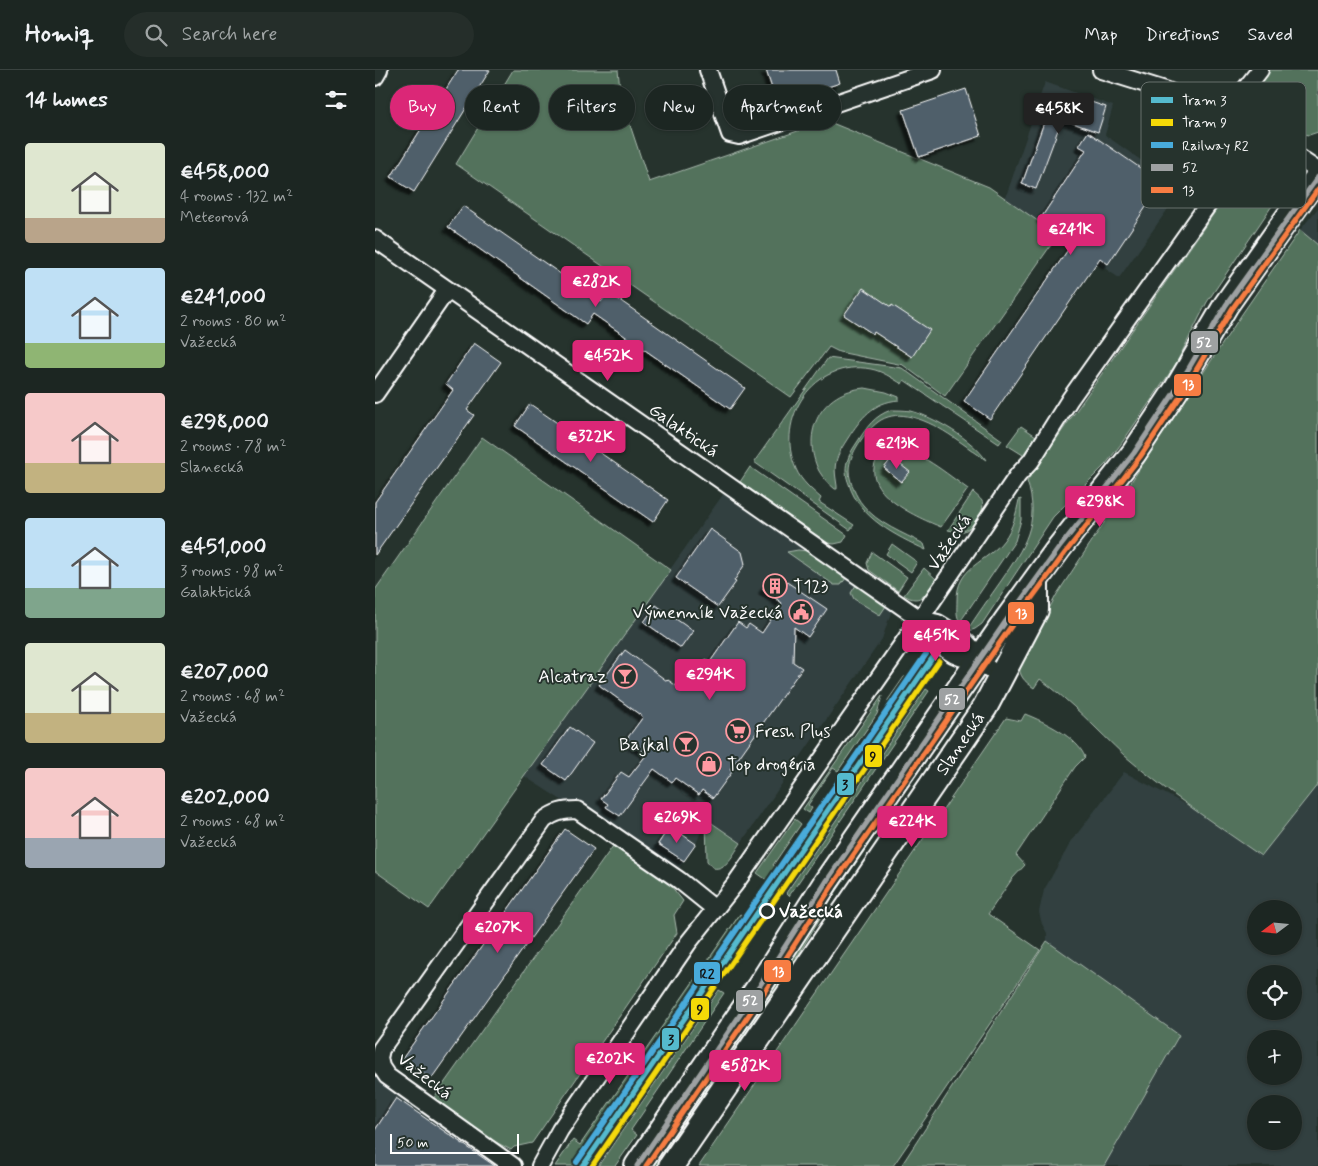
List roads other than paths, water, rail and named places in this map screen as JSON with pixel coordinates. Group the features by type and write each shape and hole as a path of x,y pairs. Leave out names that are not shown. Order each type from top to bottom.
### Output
{"main road":[{"name":"Slanecká","path":"1306,192 1318,177"},
{"name":"Slanecká","path":"637,1166 759,987 825,882 978,660 1059,548 1134,453 1176,390 1226,304 1294,208"},
{"name":"Slanecká","path":"671,1166 985,707 1036,610 1036,581"}],"street":[{"path":"375,77 379,70"},
{"path":"708,70 730,134 739,136 933,70"},
{"path":"1101,70 1141,82"},
{"path":"1251,82 1260,70"},
{"path":"1306,163 1318,171"},
{"name":"Važecká","path":"539,1166 565,1122 688,943 741,876 1018,475 1031,461 1071,399 1206,208"},
{"name":"Galaktická","path":"375,239 920,619 932,638 940,646 959,658 978,660 1001,678"},
{"path":"375,394 447,290"},
{"name":"Važecká","path":"513,1166 387,1076 381,1067 379,1058 381,1049 408,1010 544,820 554,813 565,810 577,810 679,880 715,909"}],"tram line":[{"name":"3","path":"583,1166 933,657"},
{"name":"9","path":"592,1166 939,661"}],"rail line":[{"name":"R2","path":"577,1162 927,653"}],"place":[{"name":"T123","path":"775,586"},
{"name":"Výmenník Važecká","path":"801,612"},
{"name":"Alcatraz","path":"625,676"},
{"name":"Fresh Plus","path":"738,731"},
{"name":"Bajkal","path":"686,744"},
{"name":"Top drogéria","path":"709,764"},
{"name":"Važecká","path":"767,911"}]}
